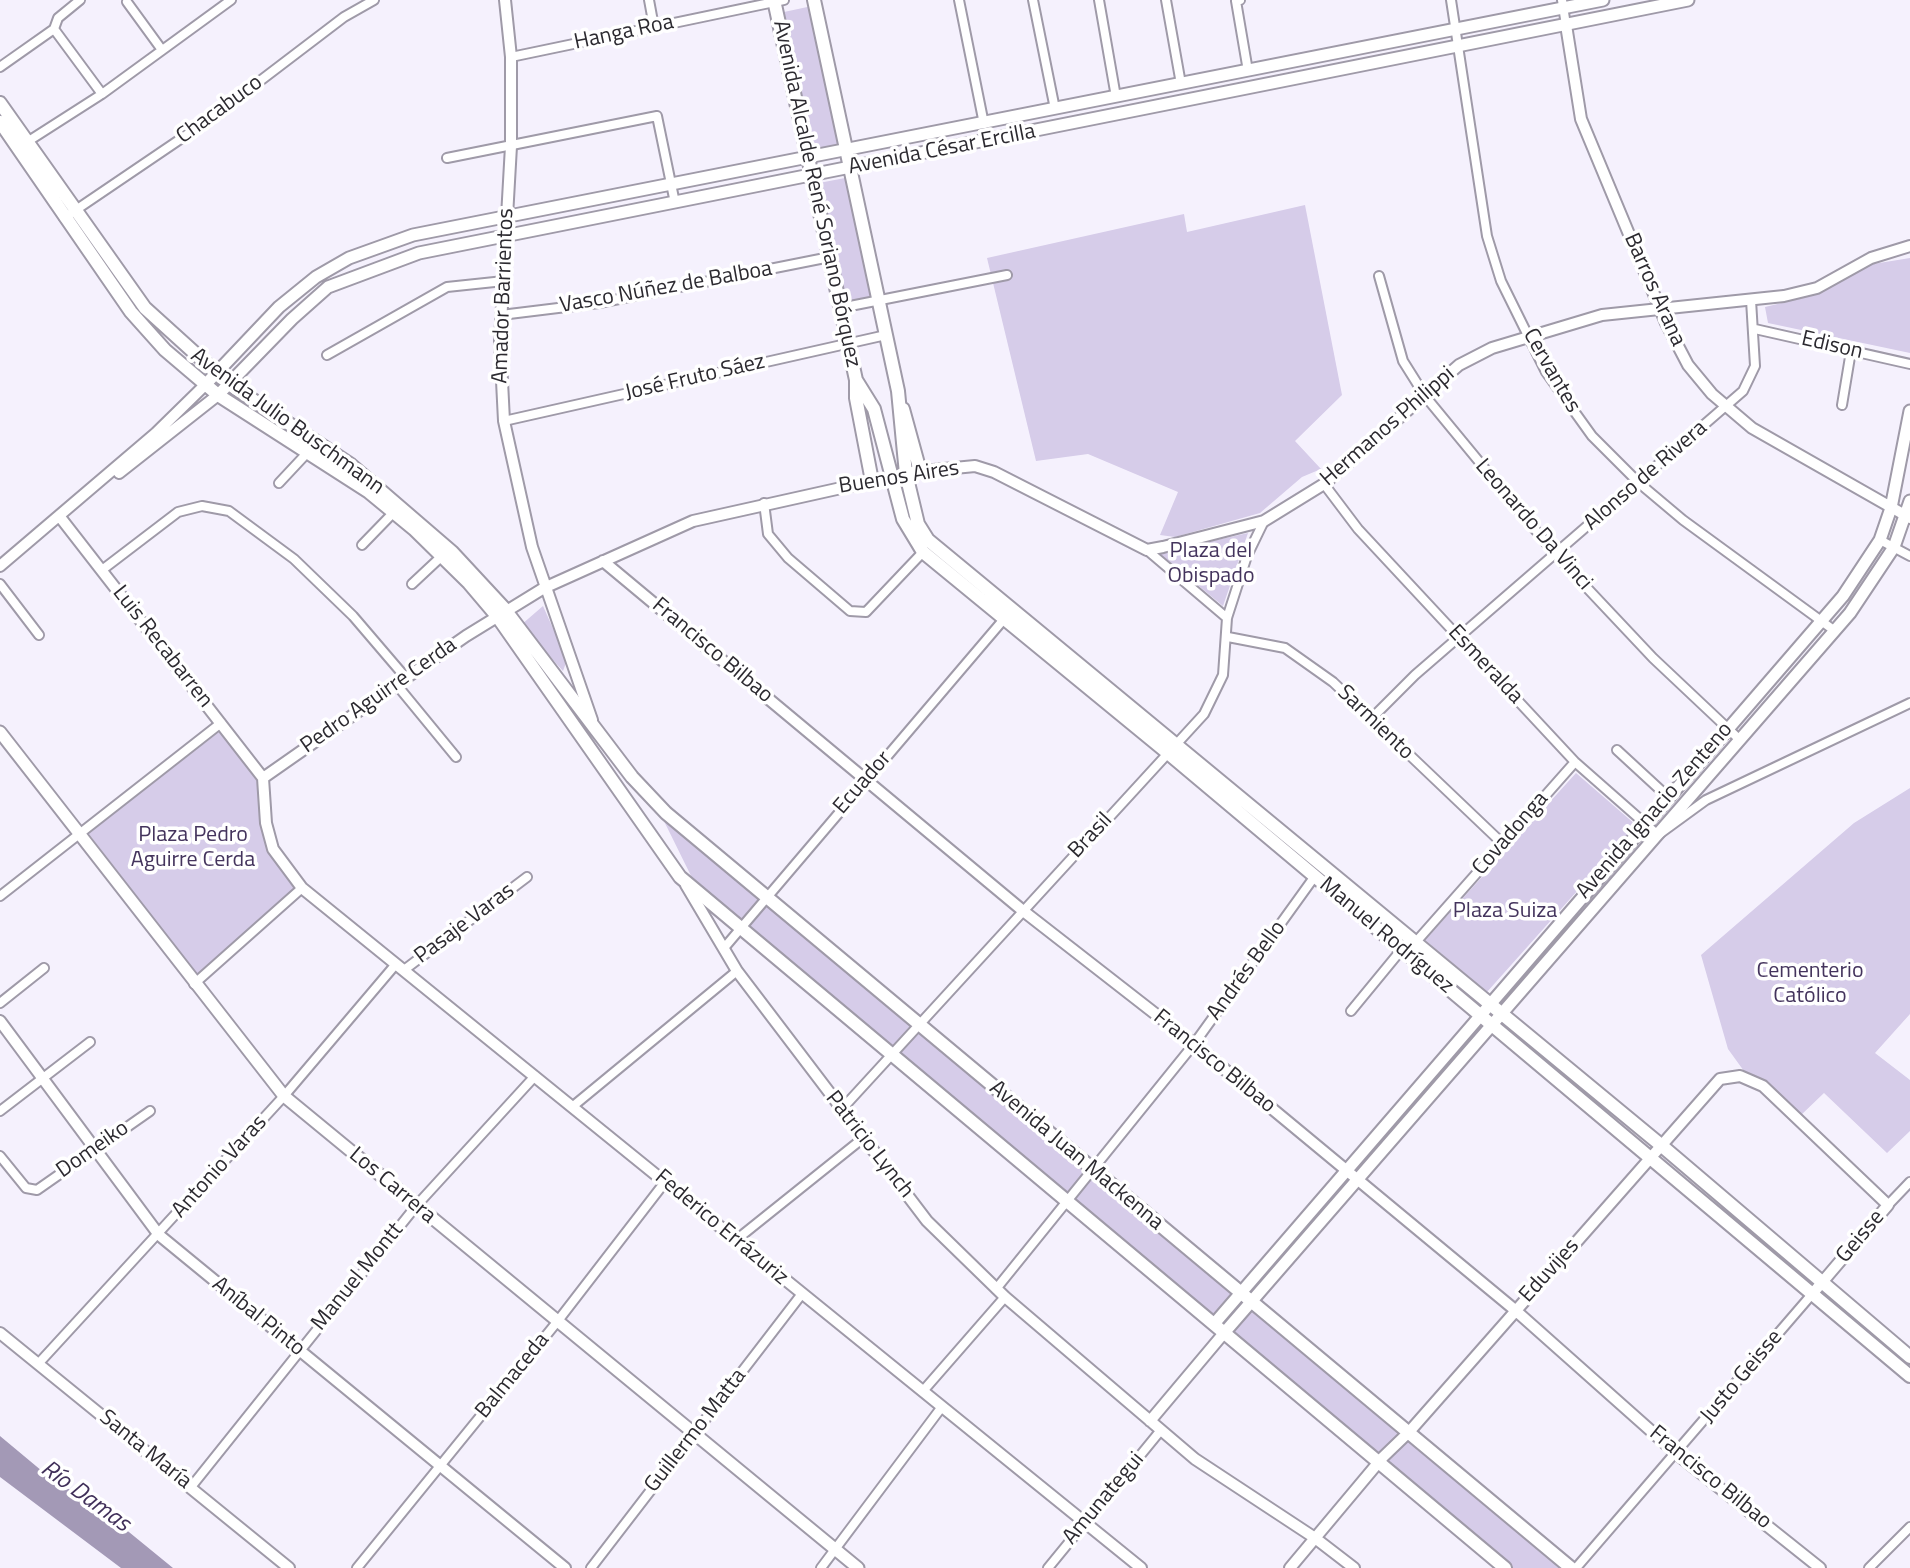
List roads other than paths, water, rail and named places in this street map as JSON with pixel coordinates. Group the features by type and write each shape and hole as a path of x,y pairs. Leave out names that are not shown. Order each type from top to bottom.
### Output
{"main road":[{"name":"Avenida Alcalde René Soriano Bórquez","path":"814,0 898,391 906,474"},
{"name":"Avenida César Ercilla","path":"205,385 270,317 327,269 405,237 1456,30 1562,4 1603,0"},
{"name":"Avenida César Ercilla","path":"218,395 328,287 412,256 1688,0"},
{"name":"Avenida Alcalde René Soriano Bórquez","path":"777,1 856,380 874,409 890,477"},
{"name":"Avenida Julio Buschmann","path":"0,103 142,326 218,395 394,512 502,612"},
{"name":"Avenida Julio Buschmann","path":"0,122 69,215 145,308 229,384 379,486 442,542 502,612"},
{"path":"405,237 402,247 412,256"},
{"path":"327,269 328,287"},
{"path":"270,317 277,335"},
{"path":"856,380 856,398 872,481"},
{"path":"898,391 920,471"},
{"name":"Avenida Ignacio Zenteno","path":"1214,1324 1853,583 1880,540 1891,508 1910,411"},
{"name":"Manuel Rodríguez","path":"906,474 918,524 933,546 1402,949 1484,1008"},
{"name":"Manuel Rodríguez","path":"890,477 909,532 923,552 1415,943 1651,1158 1910,1376"},
{"name":"Avenida Ignacio Zenteno","path":"1224,1333 1835,631 1865,594 1894,547 1908,517 1910,501"},
{"name":"Avenida Juan Mackenna","path":"502,612 632,777 666,813 1574,1568"},
{"name":"Patricio Lynch","path":"502,612 680,877"},
{"name":"Los Carrera","path":"0,732 284,1096 858,1568"},
{"name":"Avenida Juan Mackenna","path":"680,877 1505,1568"},
{"name":"Manuel Rodríguez","path":"1497,1019 1662,1146 1910,1357"}],"street":[{"path":"0,67 54,29 58,18 80,0"},
{"path":"27,142 102,94 231,0"},
{"name":"Chacabuco","path":"69,215 210,119 344,17 374,0"},
{"name":"Amador Barrientos","path":"505,0 511,57 511,146 501,315 504,421 515,485 544,588"},
{"path":"649,0 654,27"},
{"path":"959,0 984,124"},
{"path":"1033,0 1055,109"},
{"path":"1099,0 1116,97"},
{"path":"1166,0 1181,84"},
{"path":"1238,0 1248,71"},
{"name":"Cervantes","path":"1451,0 1487,236 1501,281 1567,406 1639,483 1683,520 1835,631"},
{"name":"Hanga Roa","path":"511,57 777,1"},
{"path":"127,2 162,50"},
{"name":"Barros Arana","path":"1562,4 1581,119 1660,308 1688,365 1725,407 1752,428 1908,517"},
{"path":"54,29 102,94"},
{"path":"447,158 657,116 675,203"},
{"name":"Hermanos Philippi","path":"1147,550 1264,521 1324,484 1459,365 1529,335 1602,315 1751,300 1817,288 1871,258 1910,246"},
{"name":"Vasco Núñez de Balboa","path":"501,315 599,303 830,257"},
{"path":"840,308 1007,275"},
{"name":"Leonardo Da Vinci","path":"1379,276 1403,361 1425,396 1556,555 1653,658 1740,740"},
{"path":"327,355 447,287 504,281"},
{"name":"Alonso de Rivera","path":"1370,720 1460,637 1725,407 1752,378 1755,329 1751,300"},
{"name":"Edison","path":"1755,329 1910,364"},
{"name":"José Fruto Sáez","path":"504,421 886,335"},
{"path":"1842,405 1851,351"},
{"name":"Avenida César Ercilla","path":"0,566 84,496 205,385"},
{"name":"Avenida César Ercilla","path":"84,496 133,463 218,395"},
{"path":"279,483 308,452"},
{"name":"Buenos Aires","path":"502,612 529,591 544,588 693,521 890,477 964,466 994,472 1147,550 1227,618"},
{"name":"Esmeralda","path":"1324,484 1358,529 1575,762 1658,835"},
{"path":"764,503 768,534 788,558 850,611 866,612 923,552"},
{"path":"102,570 178,512 202,506 229,511 294,559 353,616 456,757"},
{"path":"362,545 394,512"},
{"name":"Luis Recabarren","path":"60,517 263,778"},
{"name":"Brasil","path":"841,1110 1172,749 1216,696 1223,675 1227,618 1247,556 1264,521"},
{"path":"1880,540 1910,556"},
{"path":"412,584 443,555"},
{"name":"Francisco Bilbao","path":"603,561 1022,910 1194,1044 1515,1310 1677,1454 1820,1568"},
{"path":"0,584 39,635"},
{"name":"Avenida Juan Mackenna","path":"544,588 596,729"},
{"name":"Pedro Aguirre Cerda","path":"263,778 502,612"},
{"name":"Ecuador","path":"724,948 1004,619"},
{"name":"Sarmiento","path":"1228,637 1285,648 1333,682 1503,844"},
{"path":"1658,835 1706,800 1910,703"},
{"path":"0,896 221,723"},
{"path":"1617,750 1668,797"},
{"name":"Covadonga","path":"1415,943 1575,762"},
{"name":"Federico Errázuriz","path":"263,778 266,823 273,849 302,888 1141,1568"},
{"path":"1701,785 1698,792 1706,800"},
{"name":"Andrés Bello","path":"996,1289 1194,1044 1315,876"},
{"name":"Pasaje Varas","path":"400,967 527,877"},
{"name":"Patricio Lynch","path":"680,877 737,971 927,1221 996,1289 1161,1430 1233,1487 1315,1538 1354,1568"},
{"path":"194,984 302,888"},
{"path":"1351,1011 1402,949"},
{"name":"Antonio Varas","path":"38,1364 159,1235 400,967"},
{"path":"0,1003 44,968"},
{"path":"572,1107 737,971"},
{"name":"Aníbal Pinto","path":"0,1021 159,1235 565,1568"},
{"path":"0,1111 90,1042"},
{"name":"Manuel Montt","path":"191,1487 416,1206 535,1076"},
{"name":"Eduvijes","path":"1290,1568 1379,1462 1409,1432 1720,1079 1740,1076 1763,1086 1888,1205"},
{"name":"Domeiko","path":"0,1156 26,1188 37,1190 150,1111"},
{"path":"736,1240 862,1139"},
{"name":"Balmaceda","path":"357,1568 557,1322 665,1182"},
{"name":"Geisse","path":"1813,1293 1910,1182"},
{"name":"Justo Geisse","path":"1574,1568 1677,1454 1813,1293"},
{"name":"Guillermo Matta","path":"591,1568 801,1295"},
{"path":"923,1391 1005,1297"},
{"name":"Santa María","path":"0,1333 289,1568"},
{"path":"1150,1421 1224,1333"},
{"path":"821,1568 941,1408"},
{"name":"Amunategui","path":"1048,1568 1161,1430"},
{"path":"1869,1568 1910,1527"}],"park label":[{"name":"Plaza del Obispado","path":"1211,564"},
{"name":"Plaza Pedro Aguirre Cerda","path":"193,848"},
{"name":"Plaza Suiza","path":"1505,912"},
{"name":"Cementerio Católico","path":"1810,984"}],"water label":[{"name":"Río Damas","path":"85,1497"}]}
